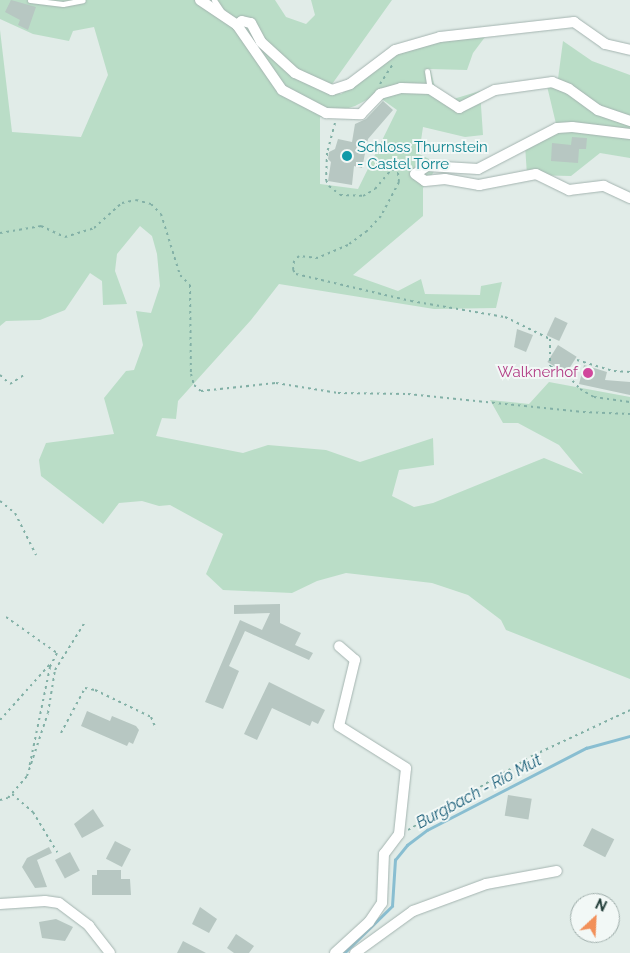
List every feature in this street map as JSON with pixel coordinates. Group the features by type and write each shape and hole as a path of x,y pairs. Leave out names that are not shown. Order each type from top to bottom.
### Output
{"street":[{"path":"200,0 237,25 282,90 316,110 336,114 361,114 380,94 389,90 420,86 430,89 459,108 495,90 552,82 569,89 598,110 630,121"},
{"path":"237,25 242,20 251,23 261,42 294,73 332,90 350,84 395,50 440,37 574,22 605,44 630,50"},
{"path":"630,134 572,127 557,128 478,169 426,166 415,174 425,181 445,179 479,184 536,174 569,190 604,186 630,198"},
{"path":"336,953 369,922 382,903 384,854 399,834 406,768 339,726 355,660 339,646"},
{"path":"354,953 413,911 486,884 558,871"},
{"path":"0,904 45,900 59,903 89,926 110,953"}],"lane":[{"path":"30,0 63,4 83,0"},
{"path":"214,0 226,16"},
{"path":"426,71 430,89"}],"path":[{"path":"376,91 393,64 399,60"},
{"path":"336,114 327,153 326,180 329,186 340,195 363,196 375,189 392,169 398,173 399,182 381,216 367,231 348,245 318,258 300,256 294,261 293,270 296,274 418,302 505,317 550,339 550,366 568,376 580,389 594,397 630,402"},
{"path":"0,232 41,226 65,237 94,228 122,203 136,200 151,204 161,214 180,275 190,285 191,374 194,385 201,391 276,383 338,393 408,394 583,412 630,414"},
{"path":"578,360 614,371 630,372"},
{"path":"0,375 10,384 24,375"},
{"path":"0,501 15,513 36,555"},
{"path":"0,720 52,662 57,653 6,617"},
{"path":"0,800 12,794 30,769 48,713 55,670 84,622"},
{"path":"30,769 52,662"},
{"path":"61,732 85,688 95,690 151,717 156,729"},
{"path":"399,834 534,755 630,710"},
{"path":"12,794 33,812 57,852"}],"green space":[{"path":"0,0 275,0 286,17 306,24 315,15 311,0 392,0 330,87 341,94 392,56 427,43 485,37 473,53 467,70 430,69 435,87 450,100 480,91 483,135 465,137 423,127 419,154 439,164 423,188 423,216 353,275 398,291 421,279 425,294 480,295 481,286 502,282 496,308 434,309 279,284 251,320 178,401 176,419 162,418 156,436 243,453 268,445 326,450 360,462 433,438 434,465 399,470 392,496 414,507 433,503 544,458 583,474 559,445 518,423 503,423 490,400 529,404 549,382 630,397 630,679 506,630 501,620 468,595 432,583 346,573 317,581 292,593 223,590 206,574 223,534 170,505 159,506 142,501 119,503 103,524 41,476 39,460 46,443 114,434 104,398 126,371 134,370 143,345 136,311 151,313 160,286 157,254 152,236 140,226 117,254 115,271 127,304 103,305 102,281 90,273 65,310 40,320 6,321 0,326 0,30 12,132 81,137 108,75 94,27 73,31 69,41 33,34 0,19","holes":["376,95 397,110 358,189 320,184 320,117 355,106"]},
{"path":"563,41 592,61 630,75 630,158 600,153 571,176 527,175 525,145 557,128 547,86 558,79"}],"building":[{"path":"11,0 36,7 28,30 18,25 20,20 5,12"},
{"name":"Schloss Thurnstein - Castel Torre","path":"383,101 393,110 368,139 362,168 354,166 352,185 328,181 331,162 328,159 329,152 335,149 338,139 352,142 355,124 366,119"},
{"path":"572,137 587,138 586,149 579,149 578,163 551,161 552,143 571,145"},
{"path":"555,317 568,323 559,341 547,335"},
{"path":"517,329 533,335 526,352 514,347"},
{"path":"558,345 577,357 566,374 547,362"},
{"path":"584,365 607,372 605,380 630,382 630,395 579,384"},
{"path":"280,604 280,623 301,633 295,645 313,653 309,660 245,631 229,666 239,671 223,709 205,702 240,620 262,630 270,613 234,614 234,605"},
{"path":"269,682 325,710 318,724 312,721 310,726 272,708 257,740 244,734"},
{"path":"87,711 110,721 112,716 136,726 139,730 133,744 129,742 127,746 81,726"},
{"path":"508,795 532,799 528,819 505,816"},
{"path":"93,809 104,826 82,838 74,824"},
{"path":"592,828 614,839 605,857 583,846"},
{"path":"115,841 131,849 122,867 106,859"},
{"path":"49,847 52,853 37,860 47,887 35,888 22,867 27,858"},
{"path":"70,852 80,871 65,879 55,860"},
{"path":"97,870 121,870 121,879 130,879 131,895 92,895 92,875 97,875"},
{"path":"200,907 217,919 209,933 192,924"},
{"path":"56,919 73,927 65,941 42,938 39,922"},
{"path":"236,934 254,946 249,953 234,953 227,948"},
{"path":"183,941 206,953 177,953"}],"waterway":[{"name":"Burgbach - Rio Mut","path":"344,953 392,906 395,860 407,845 427,830 586,748 630,736"}],"place":[{"name":"Schloss Thurnstein - Castel Torre","path":"347,156"},
{"name":"Walknerhof","path":"588,373"}]}
